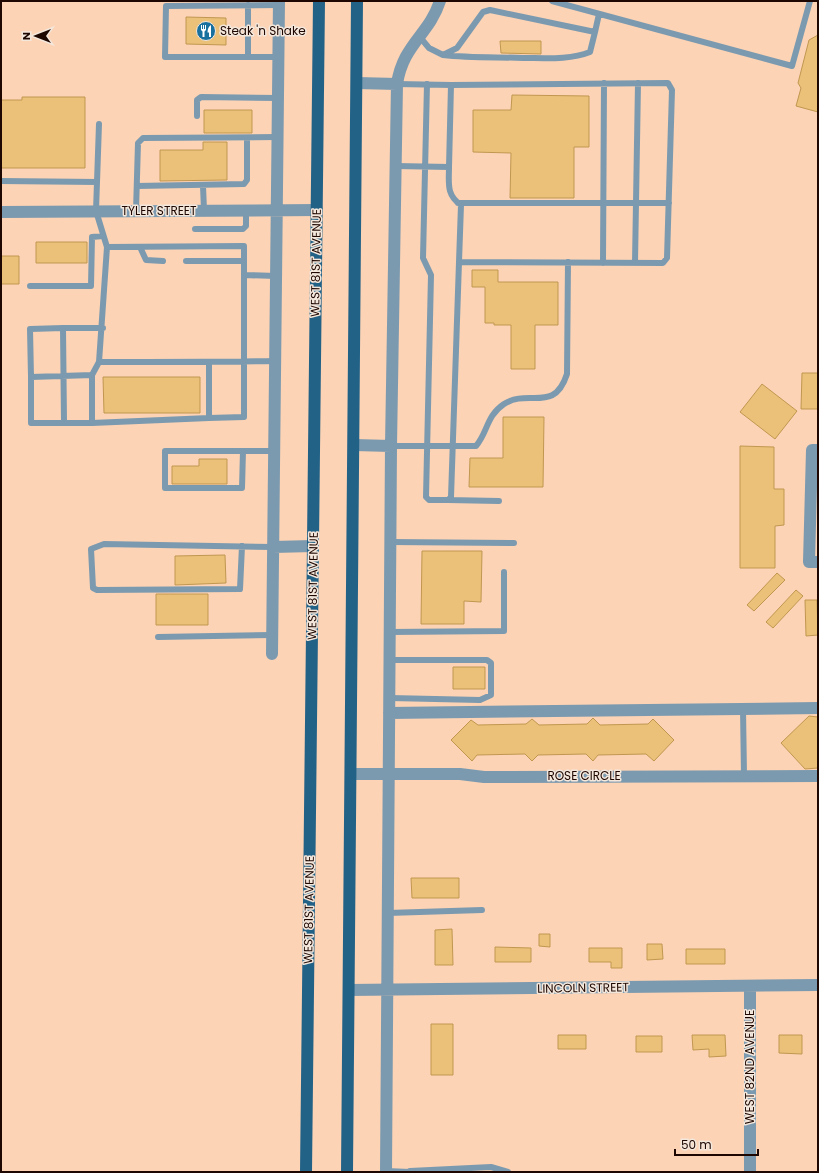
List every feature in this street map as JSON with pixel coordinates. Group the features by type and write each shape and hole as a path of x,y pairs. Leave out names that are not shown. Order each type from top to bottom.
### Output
{"main road":[{"name":"WEST 81ST AVENUE","path":"306,1172 319,1"},
{"path":"347,1172 357,1"}],"street":[{"path":"386,1172 391,446 397,84 399,70 405,55 432,19 440,1"},
{"path":"272,654 279,3"},
{"path":"357,84 397,84"},
{"name":"TYLER STREET","path":"1,212 317,210"},
{"path":"354,445 391,446"},
{"path":"814,562 812,450 818,450"},
{"path":"274,547 313,546"},
{"path":"390,713 818,708"},
{"name":"ROSE CIRCLE","path":"351,774 460,774 484,777 744,775 818,776"},
{"name":"LINCOLN STREET","path":"349,990 818,985"},
{"name":"WEST 82ND AVENUE","path":"750,986 750,1172"}],"lane":[{"path":"552,1 792,66 810,1"},
{"path":"278,57 165,57 166,6 279,3"},
{"path":"248,5 248,57"},
{"path":"443,55 457,48 483,12 490,10 595,32"},
{"path":"419,36 429,48 443,55 467,57 554,58 583,55 590,52 599,14"},
{"path":"603,263 604,83"},
{"path":"635,263 638,83"},
{"path":"397,84 668,83 672,90 668,258 663,263 459,262"},
{"path":"427,84 423,258 431,275 426,497 429,500 499,501"},
{"path":"448,500 451,497 461,205 453,200 449,190 451,85"},
{"path":"197,116 197,100 201,97 278,98"},
{"path":"92,422 92,375 100,362 107,247 96,211 100,124"},
{"path":"136,211 138,143 143,138 277,137"},
{"path":"137,186 204,186 244,184 247,180 247,138"},
{"path":"396,166 449,167"},
{"path":"1,181 97,182"},
{"path":"204,186 204,210"},
{"path":"458,203 669,203"},
{"path":"195,229 243,229 246,226 246,210"},
{"path":"30,286 91,286 92,237 103,236"},
{"path":"103,328 30,329 31,422 92,422 244,417 244,246 107,247"},
{"path":"140,247 146,260 163,261"},
{"path":"186,260 244,261"},
{"path":"391,446 476,446 482,440 488,420 496,410 505,404 514,399 548,398 556,394 564,384 567,374 568,262"},
{"path":"244,275 276,276"},
{"path":"63,328 64,422"},
{"path":"100,362 275,361"},
{"path":"209,362 209,418"},
{"path":"31,377 92,375"},
{"path":"243,451 242,488 165,488 165,451 243,451 274,451"},
{"path":"391,542 514,543"},
{"path":"242,546 242,587 240,589 97,590 93,588 91,550 97,545 124,544 242,546 274,547"},
{"path":"390,632 504,631 504,572"},
{"path":"158,637 272,636"},
{"path":"390,660 487,660 491,663 491,694 480,700 390,698"},
{"path":"743,709 744,775"},
{"path":"388,913 482,910"},
{"path":"386,1172 491,1168 508,1172"}],"building":[{"name":"Steak 'n Shake","path":"186,17 226,18 226,45 186,44"},
{"path":"818,35 818,112 796,106 801,88 798,83 809,40"},
{"path":"500,41 541,41 541,54 501,53"},
{"path":"512,95 589,96 589,147 574,147 574,198 510,198 511,153 473,152 473,110 511,110"},
{"path":"22,97 85,97 85,168 1,168 1,100 22,100"},
{"path":"204,110 252,110 252,133 204,133"},
{"path":"203,142 227,142 227,180 160,181 160,150 203,150"},
{"path":"36,242 87,242 87,263 36,263"},
{"path":"1,256 19,256 19,284 1,284"},
{"path":"472,270 498,270 498,282 558,282 558,325 535,325 535,369 511,369 511,325 494,325 494,323 485,323 485,287 472,287"},
{"path":"802,373 818,373 818,409 801,409"},
{"path":"103,377 200,377 200,413 104,413"},
{"path":"762,384 797,411 775,439 740,412"},
{"path":"503,417 544,417 543,487 469,487 470,458 503,458"},
{"path":"740,446 774,447 774,489 784,489 784,525 775,526 775,568 740,568"},
{"path":"199,459 227,459 227,484 172,484 172,466 199,466"},
{"path":"422,551 482,551 481,602 464,601 464,624 421,624"},
{"path":"225,555 226,583 175,585 175,556"},
{"path":"777,573 785,580 754,611 747,605"},
{"path":"796,590 803,596 773,628 766,622"},
{"path":"156,594 208,594 208,625 156,625"},
{"path":"805,600 817,600 818,635 806,636"},
{"path":"453,667 485,667 485,689 453,689"},
{"path":"809,716 818,717 818,768 805,769 781,743"},
{"path":"593,718 600,725 648,724 653,719 674,740 654,761 646,754 598,755 593,761 586,754 538,755 532,761 525,754 477,755 472,761 451,740 471,720 478,725 526,724 532,719 539,725 587,724"},
{"path":"411,878 459,878 459,898 412,898"},
{"path":"452,929 453,965 435,965 435,930"},
{"path":"539,934 550,934 550,947 539,946"},
{"path":"647,944 662,944 663,959 647,960"},
{"path":"495,947 531,948 531,962 495,962"},
{"path":"589,948 622,948 622,968 611,968 611,962 589,962"},
{"path":"686,949 725,949 725,964 686,964"},
{"path":"431,1024 453,1024 453,1075 431,1075"},
{"path":"558,1035 586,1035 586,1049 558,1049"},
{"path":"692,1035 725,1035 726,1056 709,1057 709,1049 693,1050"},
{"path":"779,1035 802,1035 802,1054 779,1053"},
{"path":"636,1036 662,1036 662,1052 636,1052"}],"place":[{"name":"Steak 'n Shake","path":"206,31"}]}
